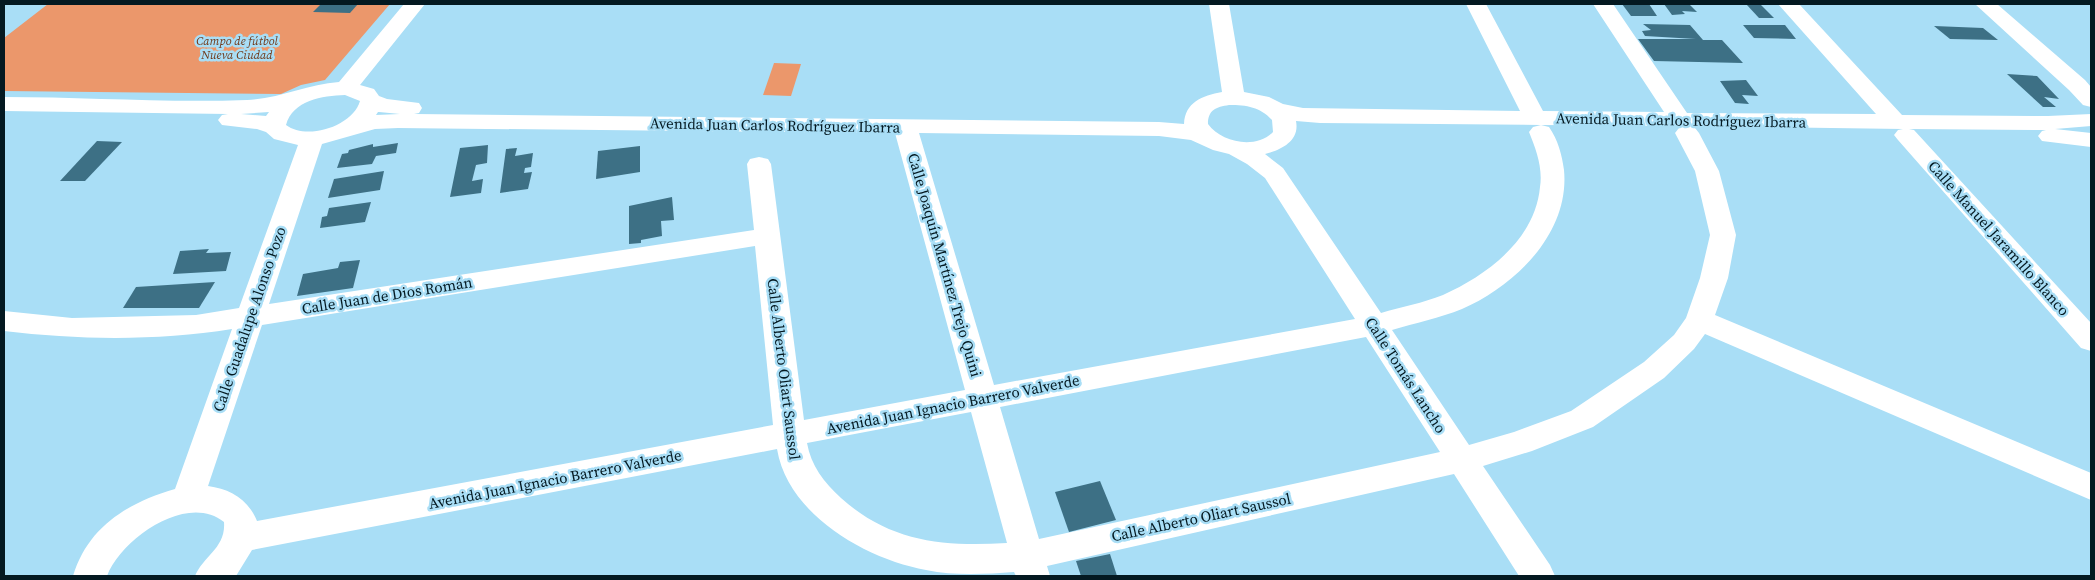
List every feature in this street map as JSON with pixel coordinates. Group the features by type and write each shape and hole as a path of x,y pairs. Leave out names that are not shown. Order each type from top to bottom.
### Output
{"street":[{"path":"4,104 247,107 271,105 294,100 318,91 346,88 415,4"},
{"path":"1218,4 1234,97"},
{"name":"Avenida Juan Ignacio Barrero Valverde","path":"240,538 1374,325 1452,302 1501,274 1530,244 1545,218 1553,187 1550,155 1538,125 1476,4"},
{"name":"Calle Alberto Oliart Saussol","path":"759,164 790,435 797,467 815,494 848,524 893,546 928,556 995,560 1030,566 1462,460 1521,442 1582,419 1654,370 1684,342 1699,320 1714,278 1723,235 1708,171 1683,126 1603,4"},
{"name":"Calle Manuel Jaramillo Blanco","path":"1788,4 2091,341"},
{"path":"1985,4 2077,85 2090,119"},
{"path":"2005,4 2091,77"},
{"name":"Avenida Juan Carlos Rodríguez Ibarra","path":"346,88 366,94 371,101 384,106 437,108 1157,115 1179,115 1200,109"},
{"path":"1274,173 1272,154 1281,137 1286,127 1284,118 1276,110 1262,102 1234,97 1207,103 1200,109 1195,119 1196,125 1205,136 1219,144 1236,148 1253,149 1267,146 1281,137"},
{"path":"4,118 237,120 260,122 274,127 275,118 281,110 294,100"},
{"path":"346,129 367,113 371,101"},
{"name":"Avenida Juan Carlos Rodríguez Ibarra","path":"1276,110 1320,116 1538,125"},
{"name":"Avenida Juan Carlos Rodríguez Ibarra","path":"1281,137 1324,130 1538,125 1901,128 2064,136 2090,119"},
{"name":"Avenida Juan Carlos Rodríguez Ibarra","path":"274,127 280,134 292,138 312,138 374,122 1159,129 1184,131 1205,136"},
{"name":"Calle Joaquín Martínez Trejo Quini","path":"908,126 912,148 1030,566"},
{"name":"Calle Guadalupe Alonso Pozo","path":"187,500 312,138"},
{"name":"Calle Tomás Lancho","path":"1236,148 1256,159 1274,173 1538,576"},
{"name":"Calle Juan de Dios Román","path":"4,321 72,328 151,328 196,325 768,236"},
{"path":"1699,320 2091,487"},
{"path":"90,576 97,558 113,538 132,522 154,510 187,500 212,499 227,504 239,515 242,528 240,538 230,558 212,576"}],"green space":[{"name":"Campo de fútbol Nueva Ciudad","path":"48,4 390,4 325,80 301,85 281,94 4,91 4,38"},
{"path":"774,63 801,64 791,96 763,95"}],"building":[{"path":"321,4 358,4 350,13 313,12"},
{"path":"1622,4 1649,4 1657,16 1631,16"},
{"path":"1664,4 1689,4 1697,12 1682,11 1685,14 1672,15"},
{"path":"1746,4 1760,4 1774,18 1759,18"},
{"path":"1643,24 1690,25 1703,40 1722,40 1743,63 1654,61 1638,39 1696,39 1645,36 1642,31 1651,30"},
{"path":"1743,25 1785,25 1796,39 1754,38"},
{"path":"1934,26 1983,28 1998,40 1950,39"},
{"path":"2007,74 2037,76 2059,99 2044,97 2056,107 2043,107"},
{"path":"1746,80 1758,96 1742,95 1749,104 1735,103 1720,81"},
{"path":"97,141 122,142 85,181 60,181"},
{"path":"398,143 396,153 376,156 372,164 337,168 342,154 348,153 349,150 373,144 373,147"},
{"path":"488,145 487,163 476,165 472,181 483,179 481,193 450,197 460,148"},
{"path":"640,146 640,172 596,179 598,151"},
{"path":"517,148 515,156 533,153 531,167 525,168 524,173 532,172 528,189 500,193 506,149"},
{"path":"384,171 380,190 328,198 334,179"},
{"path":"672,197 674,220 661,221 662,236 641,240 641,243 629,244 629,206"},
{"path":"371,202 365,222 320,228 322,217 327,216 329,208"},
{"path":"209,249 206,253 231,252 226,271 173,274 180,251"},
{"path":"360,260 353,288 297,296 303,274 338,268 340,262"},
{"path":"215,282 199,308 123,308 136,287"},
{"path":"1100,481 1116,520 1069,532 1055,492"},
{"path":"1110,554 1117,576 1081,576 1076,561"}]}
